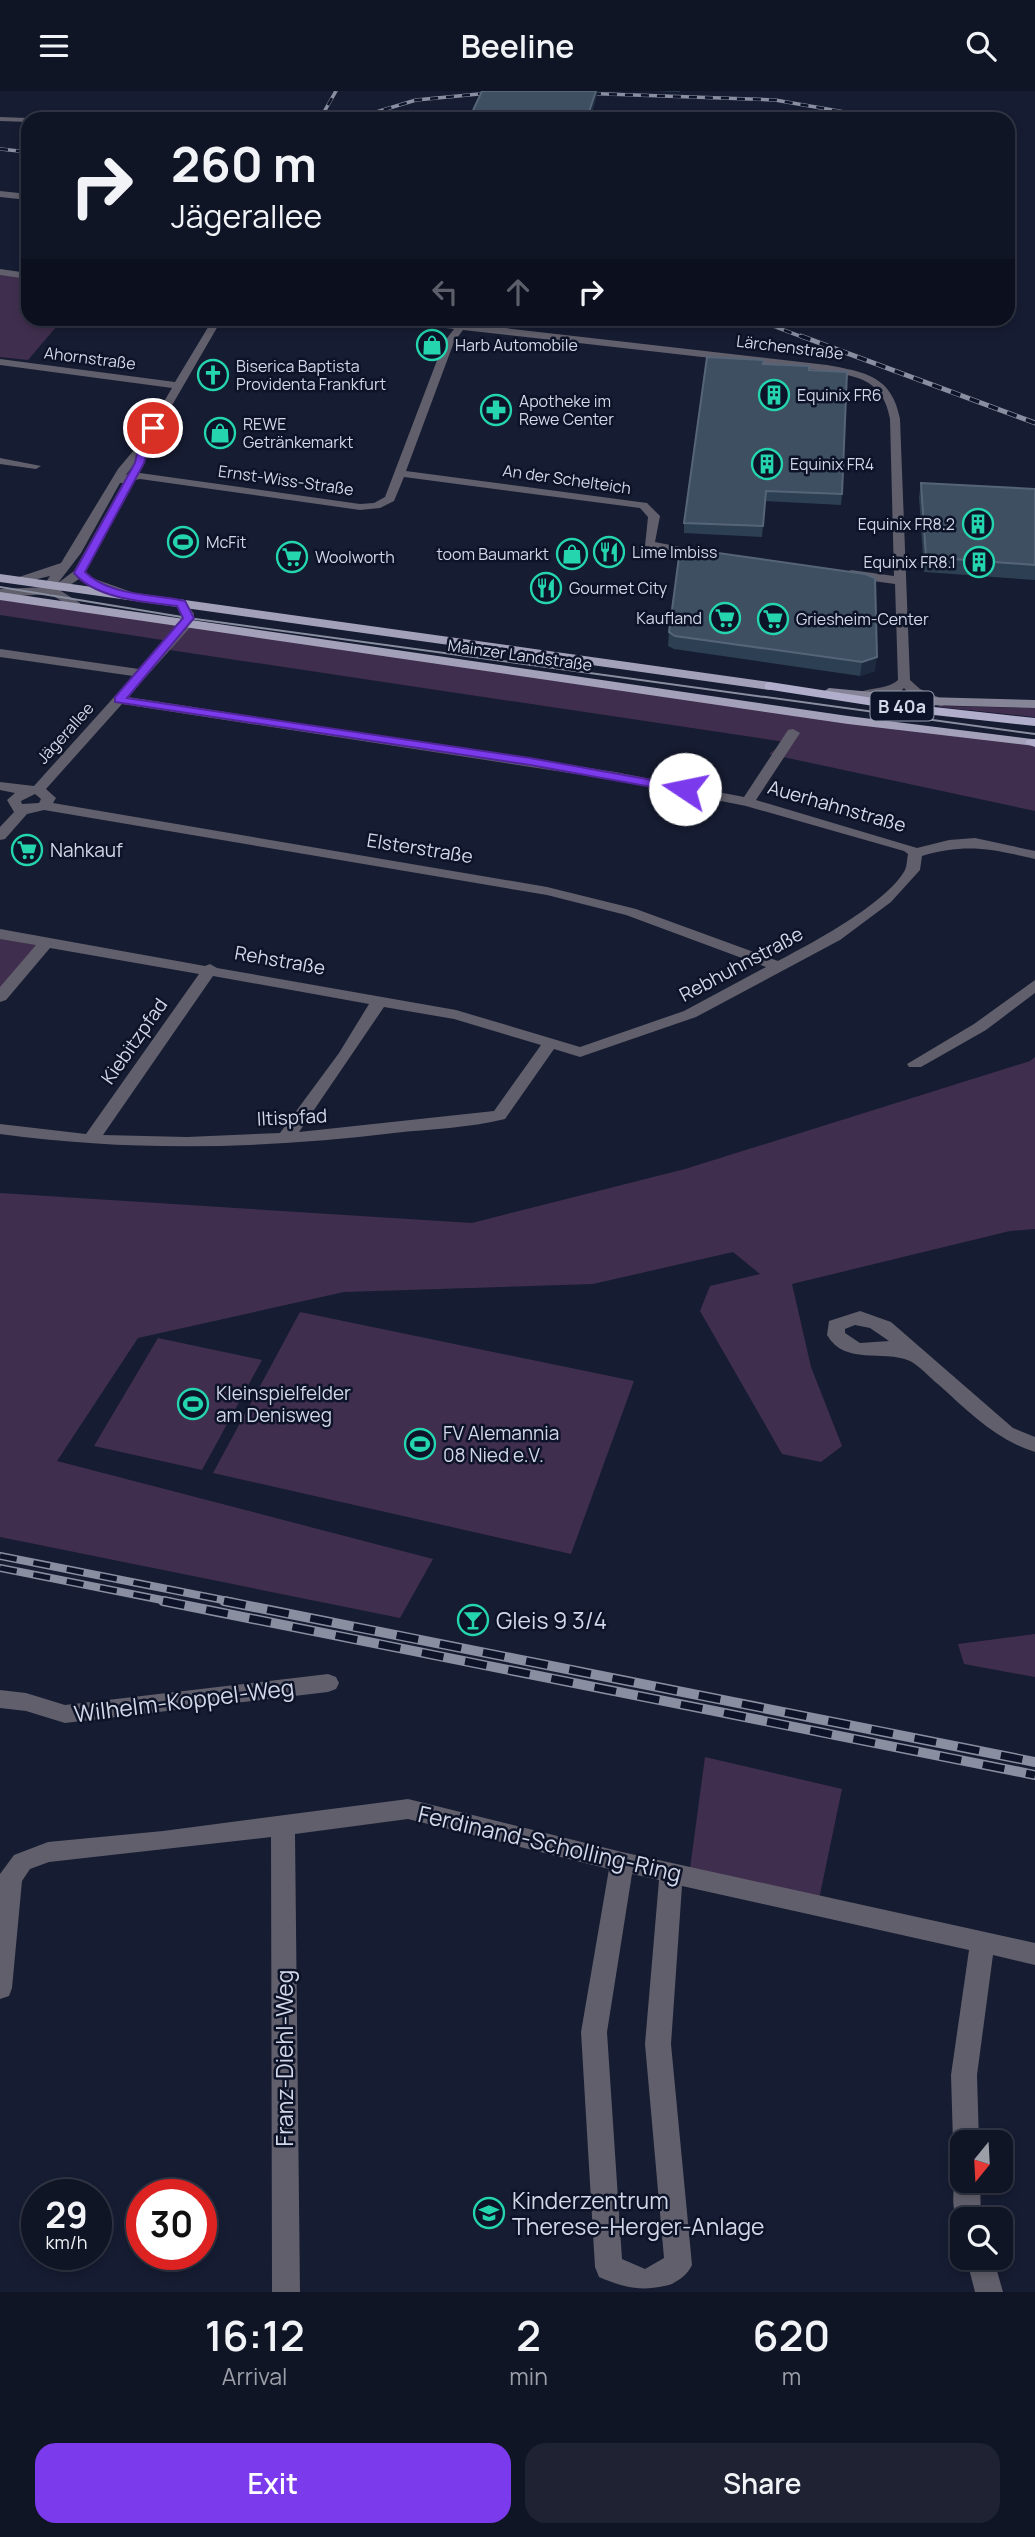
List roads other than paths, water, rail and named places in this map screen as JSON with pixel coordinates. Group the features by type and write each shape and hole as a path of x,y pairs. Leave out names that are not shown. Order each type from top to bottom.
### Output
{"highway":[{"name":"B 40a","path":"770,686 925,710 1035,722"}],"main road":[{"name":"Mainzer Landstraße","path":"0,578 770,686 942,702 1035,704"},
{"name":"Mainzer Landstraße","path":"0,595 860,722 1034,743"}],"street":[{"path":"0,119 21,120"},
{"path":"0,194 21,196"},
{"path":"0,272 21,275"},
{"path":"0,595 56,587 79,573 122,484 176,385 213,326"},
{"name":"Ernst-Wiss-Straße","path":"133,475 369,507 390,499 449,342 461,326"},
{"name":"Lärchenstraße","path":"461,326 827,368 856,375 881,387 893,399 904,681"},
{"name":"Ahornstraße","path":"0,362 176,385"},
{"path":"56,587 67,564 122,484 133,475 144,454 144,445"},
{"path":"0,461 36,466"},
{"name":"An der Schelteich","path":"399,473 643,505 654,516 649,544 729,558"},
{"path":"122,484 150,478"},
{"path":"16,580 41,576 67,564"},
{"path":"835,572 901,581"},
{"path":"79,573 88,581 136,598"},
{"path":"56,587 76,606"},
{"path":"181,604 188,614 187,624"},
{"name":"Jägerallee","path":"0,836 22,811 15,806 14,800 32,790 119,700 139,673 187,624"},
{"path":"0,653 139,673"},
{"path":"846,694 894,691 904,681 915,692 942,702"},
{"name":"Auerhahnstraße","path":"119,700 530,761 748,802 909,848 915,853 948,843 982,841 1035,855"},
{"name":"Auerhahnstraße","path":"748,802 793,733"},
{"path":"0,786 32,790"},
{"name":"Jägerallee","path":"32,790 49,798 44,806"},
{"path":"22,811 44,806"},
{"name":"Elsterstraße","path":"44,806 547,891 631,912 779,967"},
{"name":"Rebhuhnstraße","path":"550,1044 569,1050 592,1050 690,1014 835,937 886,899 913,870 915,853"},
{"name":"Rehstraße","path":"0,934 210,969 456,1015 550,1044"},
{"path":"0,997 47,942"},
{"name":"Kiebitzpfad","path":"92,1138 210,969"},
{"path":"915,1065 980,1027 1035,985"},
{"path":"285,1139 346,1054 380,1000"},
{"name":"Iltispfad","path":"0,1129 92,1138 229,1142 329,1137 499,1115 550,1044"},
{"path":"914,1356 1006,1433 1035,1445"},
{"name":"Wilhelm-Koppel-Weg","path":"0,1699 65,1714 328,1683"},
{"name":"Ferdinand-Scholling-Ring","path":"0,1988 10,1878 22,1862 48,1853 163,1841 408,1808 622,1862 1035,1954"},
{"name":"Franz-Diehl-Weg","path":"283,1824 286,2292"},
{"path":"622,1862 594,2032 609,2267 646,2284 678,2265 658,2044 671,1872"},
{"path":"966,2130 964,2075 982,1943"},
{"path":"983,2270 989,2292"}],"tram line":[{"path":"0,587 188,618 1035,734"}],"railway":[{"path":"324,112 336,91"},
{"path":"376,112 416,100 500,92"},
{"path":"577,93 775,100 844,112"},
{"path":"0,149 21,151"},
{"path":"773,326 805,338"},
{"path":"801,336 1035,423"},
{"path":"0,1556 233,1602"},
{"path":"0,1568 172,1602"},
{"path":"163,1601 1035,1775"},
{"path":"224,1601 1035,1762"}],"place":[{"name":"Harb Automobile","path":"432,345"},
{"name":"Biserica Baptista Providenta Frankfurt","path":"213,375"},
{"name":"Equinix FR6","path":"774,395"},
{"name":"Apotheke im Rewe Center","path":"496,410"},
{"name":"REWE Getränkemarkt","path":"220,433"},
{"name":"Equinix FR4","path":"767,464"},
{"name":"Equinix FR8.2","path":"978,524"},
{"name":"McFit","path":"183,542"},
{"name":"Lime Imbiss","path":"609,552"},
{"name":"toom Baumarkt","path":"572,554"},
{"name":"Woolworth","path":"292,557"},
{"name":"Equinix FR8.1","path":"979,562"},
{"name":"Gourmet City","path":"546,588"},
{"name":"Kaufland","path":"725,618"},
{"name":"Griesheim-Center","path":"773,619"},
{"name":"Nahkauf","path":"27,850"},
{"name":"Kleinspielfelder am Denisweg","path":"193,1404"},
{"name":"FV Alemannia 08 Nied e.V.","path":"420,1444"},
{"name":"Gleis 9 3/4","path":"473,1620"},
{"name":"Kinderzentrum Therese-Herger-Anlage","path":"489,2213"}]}
